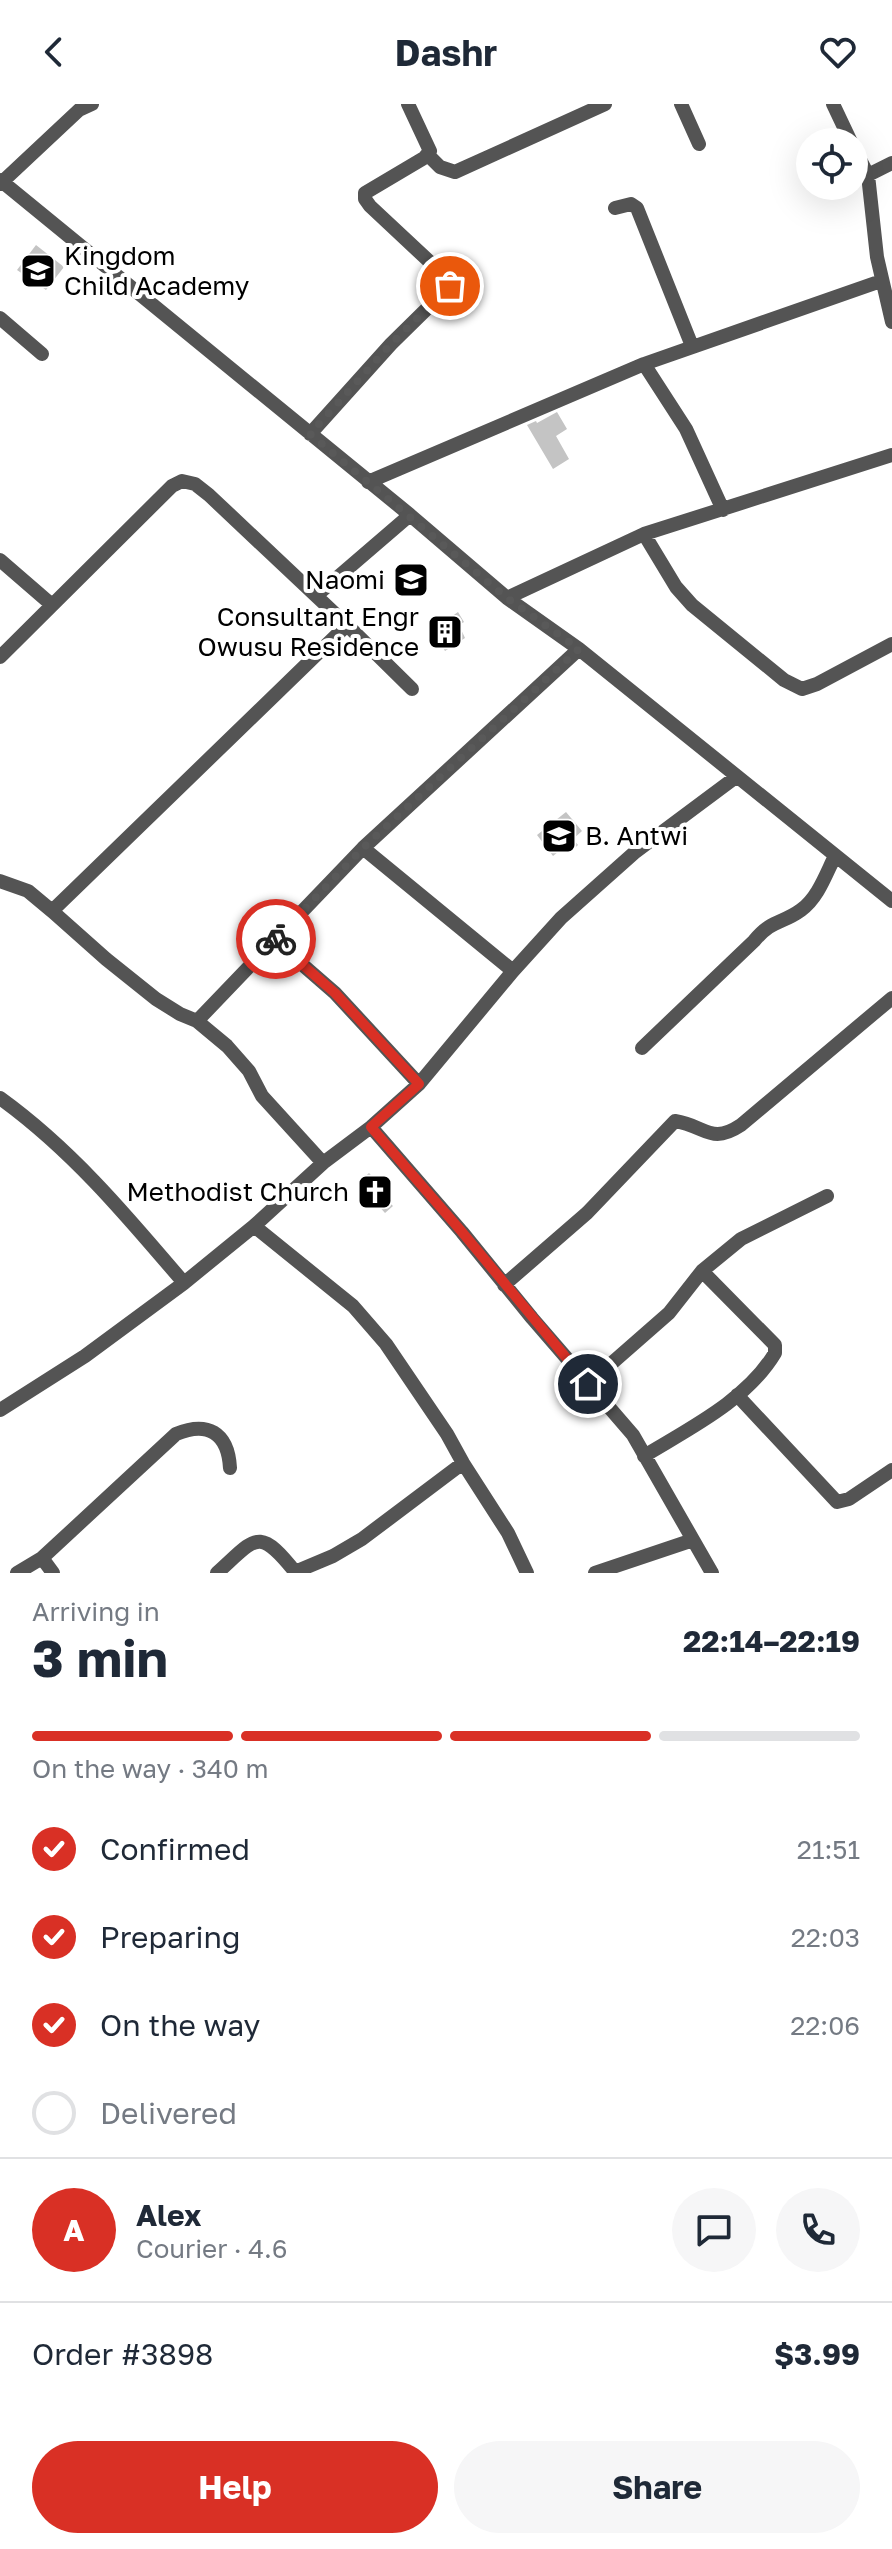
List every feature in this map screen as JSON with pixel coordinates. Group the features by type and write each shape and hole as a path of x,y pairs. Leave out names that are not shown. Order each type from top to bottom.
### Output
{"street":[{"path":"92,104 79,110 0,182 410,515 507,598 579,649 892,901"},
{"path":"408,104 429,145 428,155"},
{"path":"428,155 440,167 455,172 605,104"},
{"path":"681,104 699,144"},
{"path":"833,104 844,128"},
{"path":"310,434 391,344 450,286 432,264 365,199 365,193 374,186 428,155"},
{"path":"892,163 868,175 881,281 892,322"},
{"path":"615,208 631,204 637,208 692,346"},
{"path":"368,482 644,364 881,281"},
{"path":"0,318 42,354"},
{"path":"644,364 686,429 723,510"},
{"path":"507,598 644,534 890,461"},
{"path":"0,657 172,486 182,481 195,484 209,495 412,689"},
{"path":"317,595 410,515"},
{"path":"644,534 676,587 692,605 784,680 802,689 892,644"},
{"path":"0,560 52,605"},
{"path":"52,911 347,625"},
{"path":"197,1021 363,848 579,649"},
{"path":"1,1409 85,1356 184,1283 254,1226 323,1163 371,1127 419,1084 561,918 601,880 736,777"},
{"path":"363,848 513,971"},
{"path":"642,1048 764,930 777,921 799,913 809,904 835,856"},
{"path":"0,881 28,891 156,999 197,1021 227,1046 249,1071 262,1096 323,1163"},
{"path":"274,940 335,993 419,1084"},
{"path":"504,1285 587,1213 675,1121 689,1123 715,1135 727,1134 892,998"},
{"path":"0,1098 74,1159 116,1202 184,1283"},
{"path":"371,1127 633,1435 712,1573"},
{"path":"588,1384 669,1313 702,1271 741,1239 827,1196"},
{"path":"254,1226 353,1306 386,1344 447,1434 508,1533 527,1573"},
{"path":"644,1456 722,1407 775,1353 775,1345 702,1271"},
{"path":"737,1395 837,1502 849,1499 892,1470"},
{"path":"17,1573 42,1558 176,1434 204,1427 213,1431 226,1448 230,1468"},
{"path":"217,1573 251,1543 261,1540 269,1544 296,1572 333,1556 362,1539 463,1463"},
{"path":"595,1573 693,1540"},
{"path":"42,1558 53,1573"}],"building":[{"path":"36,245 64,267 46,290 17,270"},
{"path":"557,412 567,429 556,436 569,459 553,469 527,425"},
{"path":"412,565 423,584 407,595 396,575"},
{"name":"Consultant Engr Owusu Residence","path":"458,612 464,622 459,625 465,638 445,651 432,630"},
{"path":"566,812 582,831 573,839 578,845 569,853 563,848 553,856 537,835"},
{"path":"369,1173 391,1197 387,1200 393,1206 385,1213 358,1183"}],"way so far":[{"path":"276,939 363,848 579,649 507,598 310,434 391,344 450,286"}],"place":[{"name":"Kingdom Child Academy","path":"38,271"},
{"name":"Naomi","path":"411,580"},
{"name":"Consultant Engr Owusu Residence","path":"445,632"},
{"name":"B. Antwi","path":"559,836"},
{"name":"Methodist Church","path":"375,1192"}],"route":[{"path":"276,939 335,993 419,1084 371,1127 588,1384"}]}
